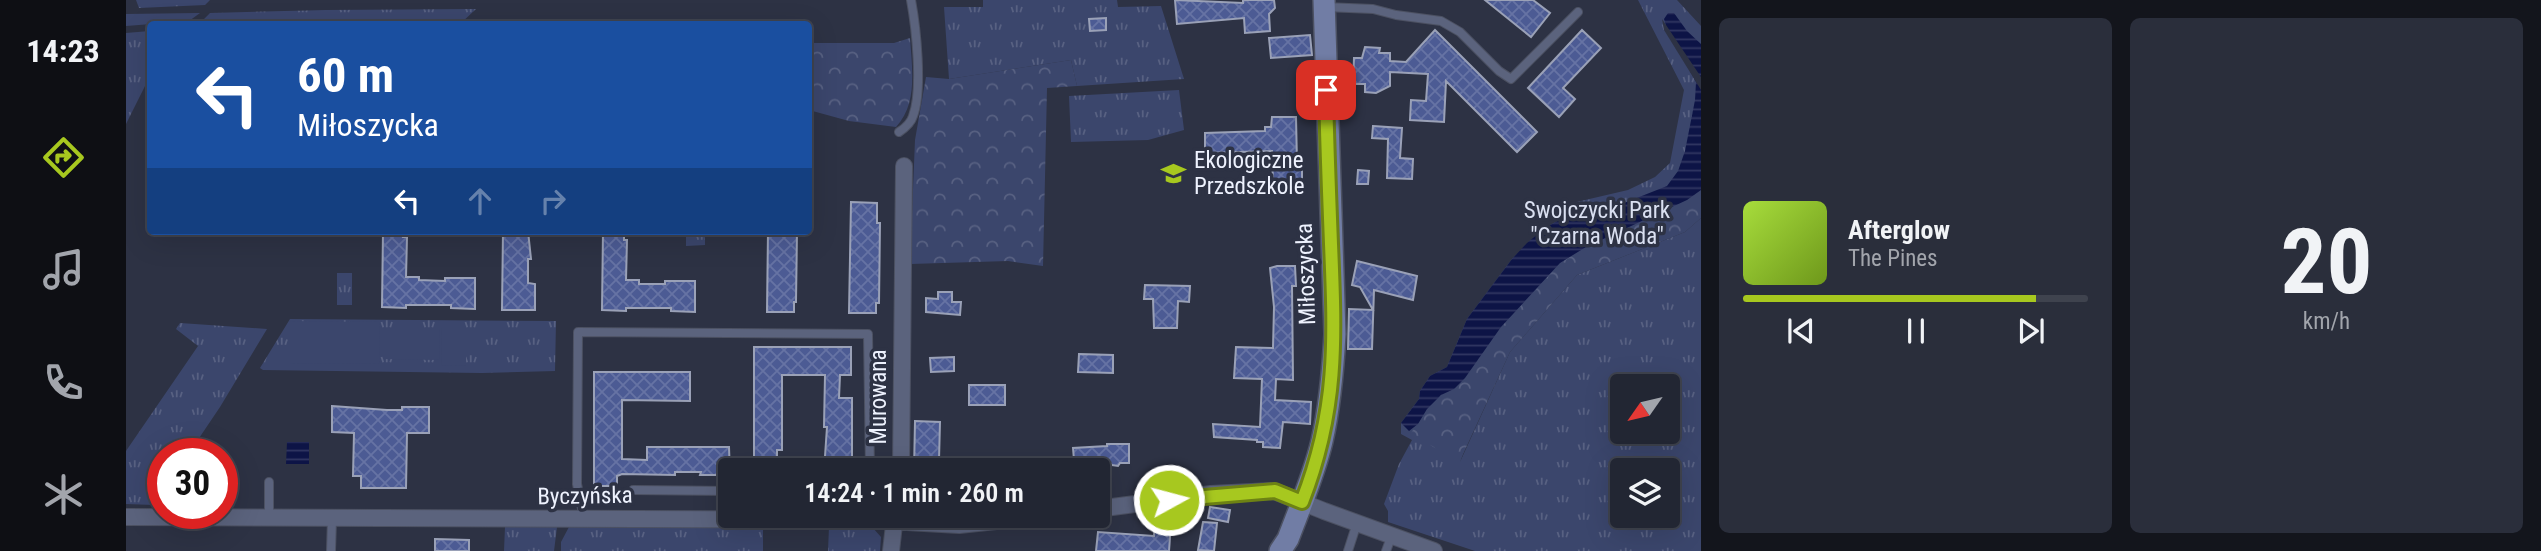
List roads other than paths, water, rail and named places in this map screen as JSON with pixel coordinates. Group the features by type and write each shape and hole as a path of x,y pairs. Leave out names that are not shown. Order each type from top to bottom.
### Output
{"street":[{"name":"Miłoszycka","path":"1285,547 1322,438 1331,393 1334,353 1325,3"},
{"name":"Murowana","path":"901,458 904,166"},
{"path":"1110,508 1275,491 1357,523 1389,543 1434,551"},
{"name":"Byczyńska","path":"126,517 718,518"},
{"path":"891,551 893,528"}],"lane":[{"path":"899,132 913,117 916,97 911,0"},
{"path":"1325,3 1441,21 1460,32 1499,71 1511,79 1578,12"},
{"path":"584,519 577,484 578,332 868,334 870,458"},
{"path":"269,482 269,518"},
{"path":"633,490 718,491"},
{"path":"331,551 332,519"},
{"path":"1348,551 1357,523"}],"place":[{"name":"Ekologiczne Przedszkole","path":"1174,173"}],"park label":[{"name":"Swojczycki Park \"Czarna Woda\"","path":"1597,223"}]}
